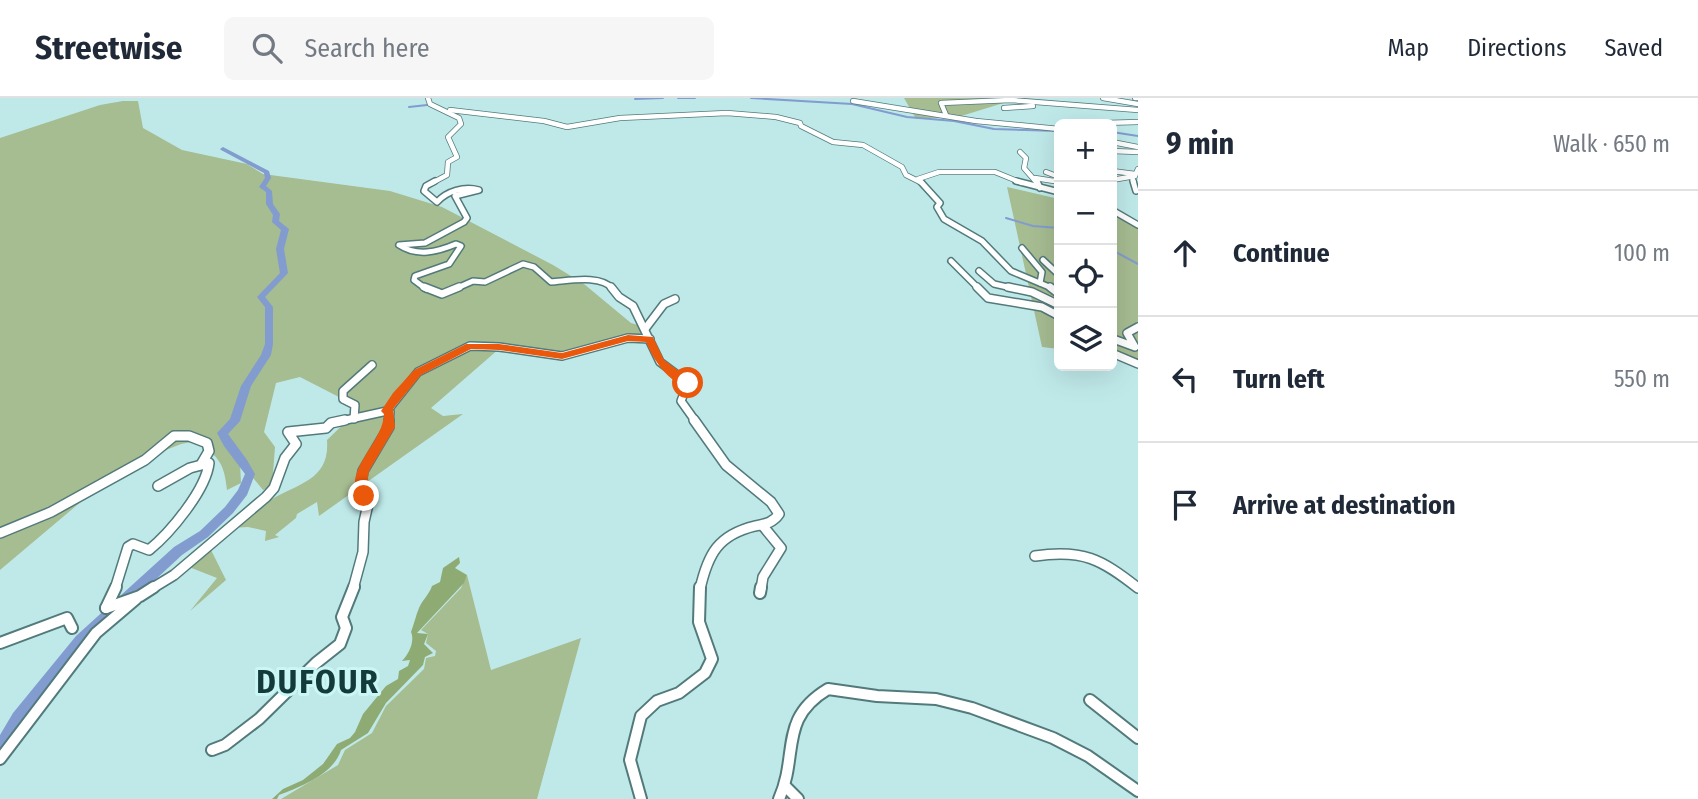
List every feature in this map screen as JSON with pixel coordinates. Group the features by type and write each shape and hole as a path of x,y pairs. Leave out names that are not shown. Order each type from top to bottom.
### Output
{"street":[{"path":"428,98 429,104 459,118 461,124 448,137 457,157 448,162 447,175 426,186 425,191 437,202 445,193 473,188 480,190 455,196 467,218 464,222 425,243 399,244 409,250 435,252 456,244 461,246 449,264 415,276 414,280 428,290 442,294 473,281 485,282 496,278 523,264 534,267 551,282 594,280 609,284 619,297 633,306 660,362 688,383 681,401 726,465 771,502 779,514 774,521 763,526 742,529 725,537 711,557 703,578 699,623 712,659 711,665 705,673 678,693 657,701 641,716 629,760 641,799"},
{"path":"946,115 942,103 957,99 992,101 1008,98 1138,110"},
{"path":"1103,98 1138,104"},
{"path":"853,101 1014,126 1054,129"},
{"path":"1004,108 1045,106 1046,103"},
{"path":"445,110 487,113 496,118 544,121 567,127 620,118 727,113 800,122 800,126 816,136 833,142 863,145 902,167 906,175 919,179 940,203 937,207 944,219 982,242 1011,271 1054,290"},
{"path":"1117,123 1138,122"},
{"path":"1117,143 1138,149"},
{"path":"1117,151 1138,149"},
{"path":"1020,152 1026,158 1024,168 1040,187"},
{"path":"919,179 939,172 1023,174"},
{"path":"995,172 1054,191"},
{"path":"1046,172 1054,175"},
{"path":"1117,172 1136,174"},
{"path":"1117,179 1136,174"},
{"path":"1136,174 1136,191"},
{"path":"1035,178 1054,181"},
{"path":"1117,213 1138,225"},
{"path":"1022,248 1042,272 1040,283"},
{"path":"1043,260 1054,270"},
{"path":"951,261 988,298 1042,307 1054,313"},
{"path":"979,271 993,284 1032,292 1054,303"},
{"path":"645,329 664,304 675,299"},
{"path":"1117,342 1135,347 1127,332 1138,327"},
{"path":"0,759 96,633 140,596 174,575 274,488 285,458 296,444 288,432 326,428 331,423 387,411 418,372 470,346 499,347 562,356 628,338 650,339"},
{"path":"1117,355 1138,364"},
{"path":"354,419 355,405 343,399 343,391 372,365"},
{"path":"212,750 225,745 259,719 316,663 340,644 346,628 342,617 354,590 366,535 364,522 368,503 360,490 363,471 389,427 390,412 387,411"},
{"path":"0,533 51,512 145,460 174,436 189,436 207,443 209,451 202,463"},
{"path":"140,596 106,608 117,585 128,547 133,544 149,550 159,543 177,522 208,471 209,463 202,463 158,486"},
{"path":"760,593 763,577 781,548 763,526"},
{"path":"1035,555 1068,552 1094,556 1138,588"},
{"path":"0,643 66,618 72,628"},
{"path":"798,799 781,796 795,727 808,702 828,689 877,696 936,699 972,708 1077,750 1138,791"},
{"path":"1090,700 1138,738"}],"green space":[{"path":"904,98 1020,98 958,117 916,119"},
{"path":"138,101 143,128 182,150 247,164 263,174 390,191 442,207 584,284 651,336 563,358 500,348 431,408 443,416 463,414 319,516 317,502 297,514 296,518 275,535 279,537 265,541 266,531 248,527 231,528 267,502 302,484 318,472 327,453 327,440 356,412 337,396 300,377 276,383 264,432 275,447 272,486 263,490 240,462 241,483 227,490 222,467 215,457 197,441 181,444 121,468 0,570 0,138 100,105"},
{"path":"1007,187 1054,198 1054,348 1042,347"},
{"path":"1117,217 1138,227 1138,365 1133,366 1117,360"},
{"path":"208,544 226,580 190,611 217,578 184,565"},
{"path":"459,557 460,563 455,568 467,575 464,583 417,633 428,634 424,644 433,653 425,657 423,665 386,703 368,733 341,750 324,773 279,795 277,799 272,799 323,764 337,744 350,738 355,732 363,714 386,686 398,679 399,671 408,666 410,660 402,661 411,647 411,632 420,605 432,586 440,582 443,568"},
{"path":"467,575 491,670 581,638 537,799 281,799 338,765 345,750 372,733 386,706 424,669 426,658 435,656 436,651 426,643 428,634 421,630 461,588"}],"waterway":[{"path":"635,99 663,98"},
{"path":"678,98 695,98"},
{"path":"751,98 852,104 907,117 954,121 994,129 1054,131"},
{"path":"409,107 427,105"},
{"path":"1117,133 1138,136"},
{"path":"0,750 18,718 81,640 178,551 204,534 229,510 243,492 250,474 222,433 235,421 246,386 266,355 269,344 269,307 261,297 284,273 280,249 285,229 275,222 277,214 269,204 269,191 262,187 268,178 267,172 223,149"},
{"path":"1006,218 1033,226 1054,228"},
{"path":"1117,253 1138,264"}],"district":[{"name":"DUFOUR","path":"318,682"}],"route":[{"path":"364,496 360,490 363,471 386,435 390,419 390,412 387,411 396,396 418,372 470,346 522,349 562,356 628,338 650,339 660,362 688,383"}]}
